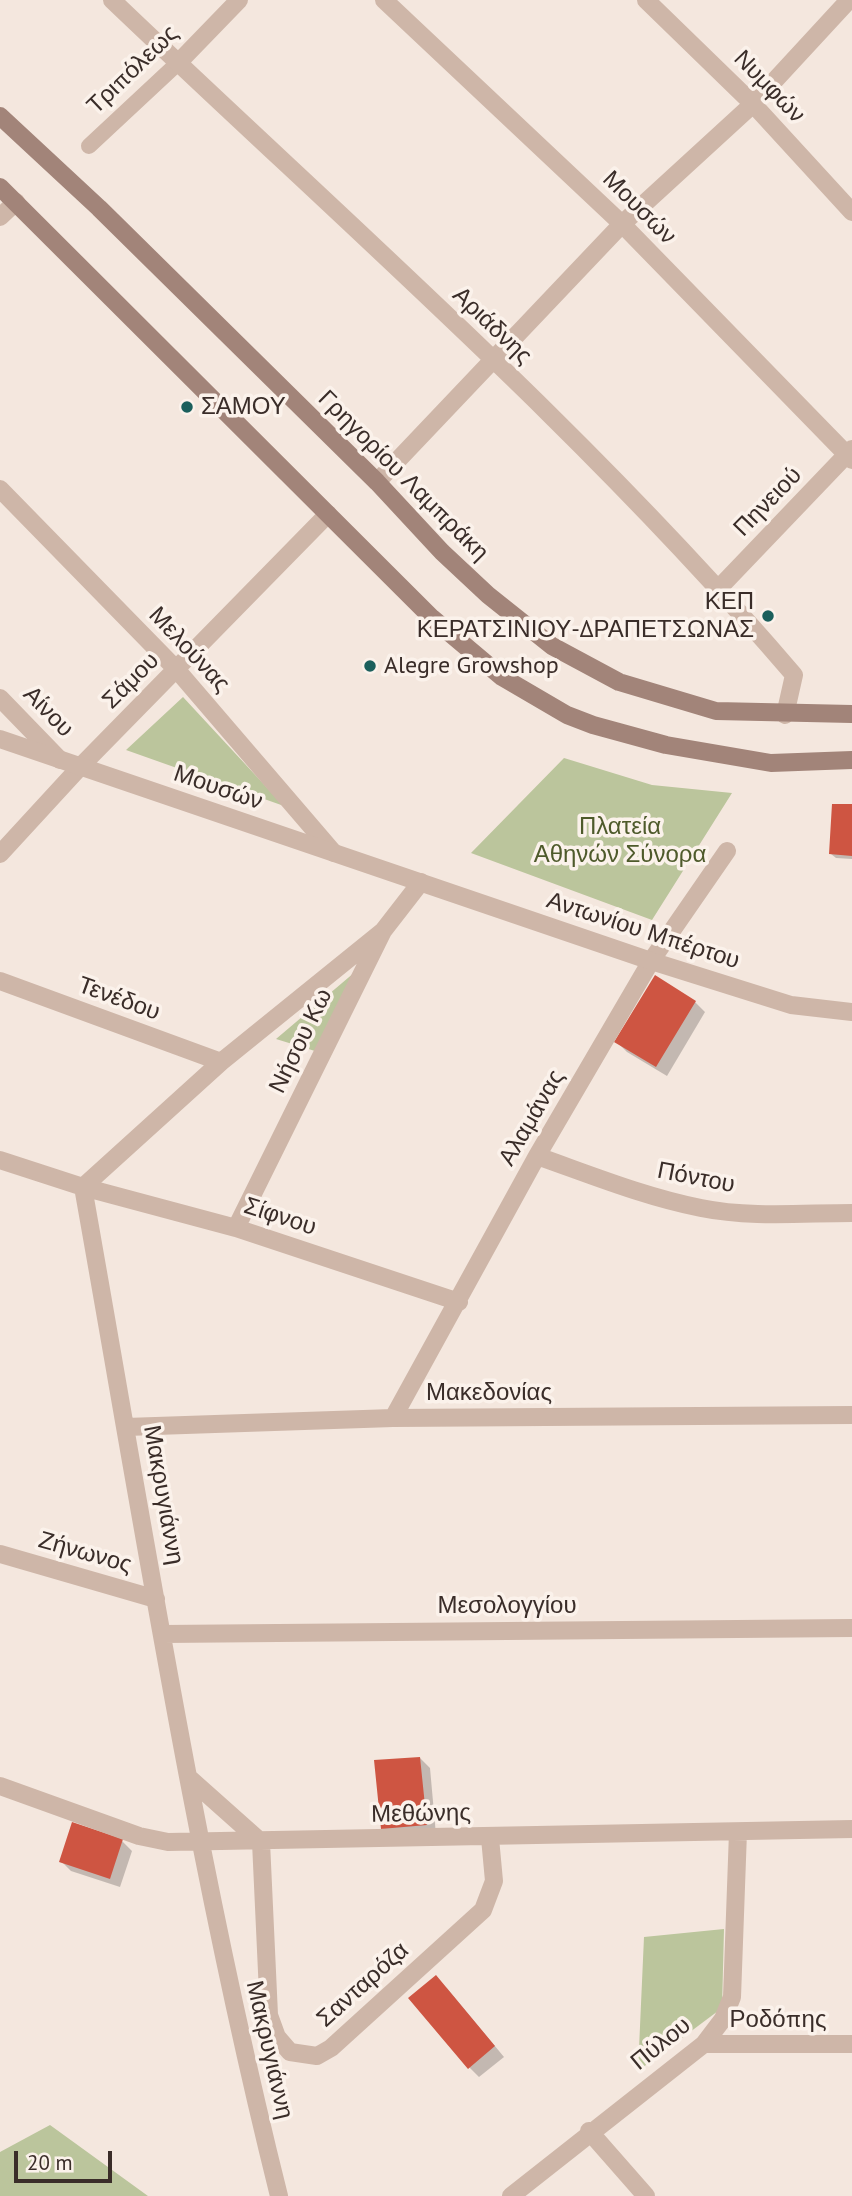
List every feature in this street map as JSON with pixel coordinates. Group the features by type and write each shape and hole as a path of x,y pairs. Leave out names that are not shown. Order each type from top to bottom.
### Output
{"main road":[{"name":"Γρηγορίου Λαμπράκη","path":"0,116 99,208 377,482 442,552 488,595 552,646 620,682 716,711 785,715 852,714"},
{"path":"0,187 432,618 502,677 568,715 666,744 771,763 852,760"}],"street":[{"name":"Αριάδνης","path":"112,0 493,359 719,588 794,676 785,715"},
{"name":"Τριπόλεως","path":"178,63 239,0"},
{"name":"Μουσών","path":"384,0 622,224 850,455"},
{"name":"Νυμφών","path":"646,0 753,104 852,212"},
{"path":"377,482 622,224 753,104 849,0"},
{"path":"0,217 16,202"},
{"name":"Πηνειού","path":"719,588 850,455"},
{"name":"Μελούνας","path":"0,489 177,670 334,853"},
{"name":"Σάμου","path":"0,854 80,766 328,514"},
{"name":"Αίνου","path":"0,698 60,760"},
{"name":"Μουσών","path":"0,739 421,882"},
{"name":"Αλαμάνας","path":"393,1418 537,1156 651,961 727,851"},
{"name":"Αντωνίου Μπέρτου","path":"421,882 651,961 790,1005 852,1012"},
{"name":"Νήσου Κω","path":"236,1228 383,931 421,882"},
{"path":"83,1187 221,1062 383,931"},
{"name":"Τενέδου","path":"0,981 221,1062"},
{"name":"Πόντου","path":"537,1156 651,1196 703,1209 761,1213 852,1213"},
{"name":"Σίφνου","path":"0,1160 83,1187 236,1228 459,1302"},
{"name":"Μακρυγιάννη","path":"83,1187 200,1843 248,2074 279,2196"},
{"name":"Μακεδονίας","path":"126,1427 393,1418 852,1415"},
{"name":"Ζήνωνος","path":"0,1554 156,1599"},
{"name":"Μεσολογγίου","path":"163,1634 852,1628"},
{"path":"188,1777 261,1842"},
{"name":"Μεθώνης","path":"0,1787 139,1836 200,1843 852,1829"},
{"name":"Πύλου","path":"511,2196 589,2131 704,2045 723,2019 732,1997 738,1832"},
{"name":"Σανταρόζα","path":"261,1842 269,2015 277,2037 290,2052 317,2056 355,2028 483,1910 494,1881 490,1838"},
{"name":"Ροδόπης","path":"704,2045 852,2044"},
{"path":"589,2131 646,2196"}],"lane":[{"name":"Τριπόλεως","path":"89,146 178,63"}],"green space":[{"path":"183,697 284,806 126,750"},
{"name":"Πλατεία Αθηνών Σύνορα","path":"564,758 652,785 732,793 652,920 471,853"},
{"path":"355,972 315,1051 276,1039"},
{"path":"724,1929 722,2008 638,2071 644,1937"},
{"path":"50,2125 148,2196 0,2196 0,2152"}],"building":[{"path":"832,804 852,804 852,856 829,854"},
{"path":"655,975 696,1001 656,1067 614,1042"},
{"path":"420,1757 427,1825 381,1829 374,1760"},
{"path":"72,1822 123,1839 110,1879 59,1862"},
{"path":"436,1975 495,2046 468,2069 408,1998"}],"place":[{"name":"ΣΑΜΟΥ","path":"187,407"},
{"name":"ΚΕΠ ΚΕΡΑΤΣΙΝΙΟΥ-ΔΡΑΠΕΤΣΩΝΑΣ","path":"768,616"},
{"name":"Alegre Growshop","path":"370,666"}]}
